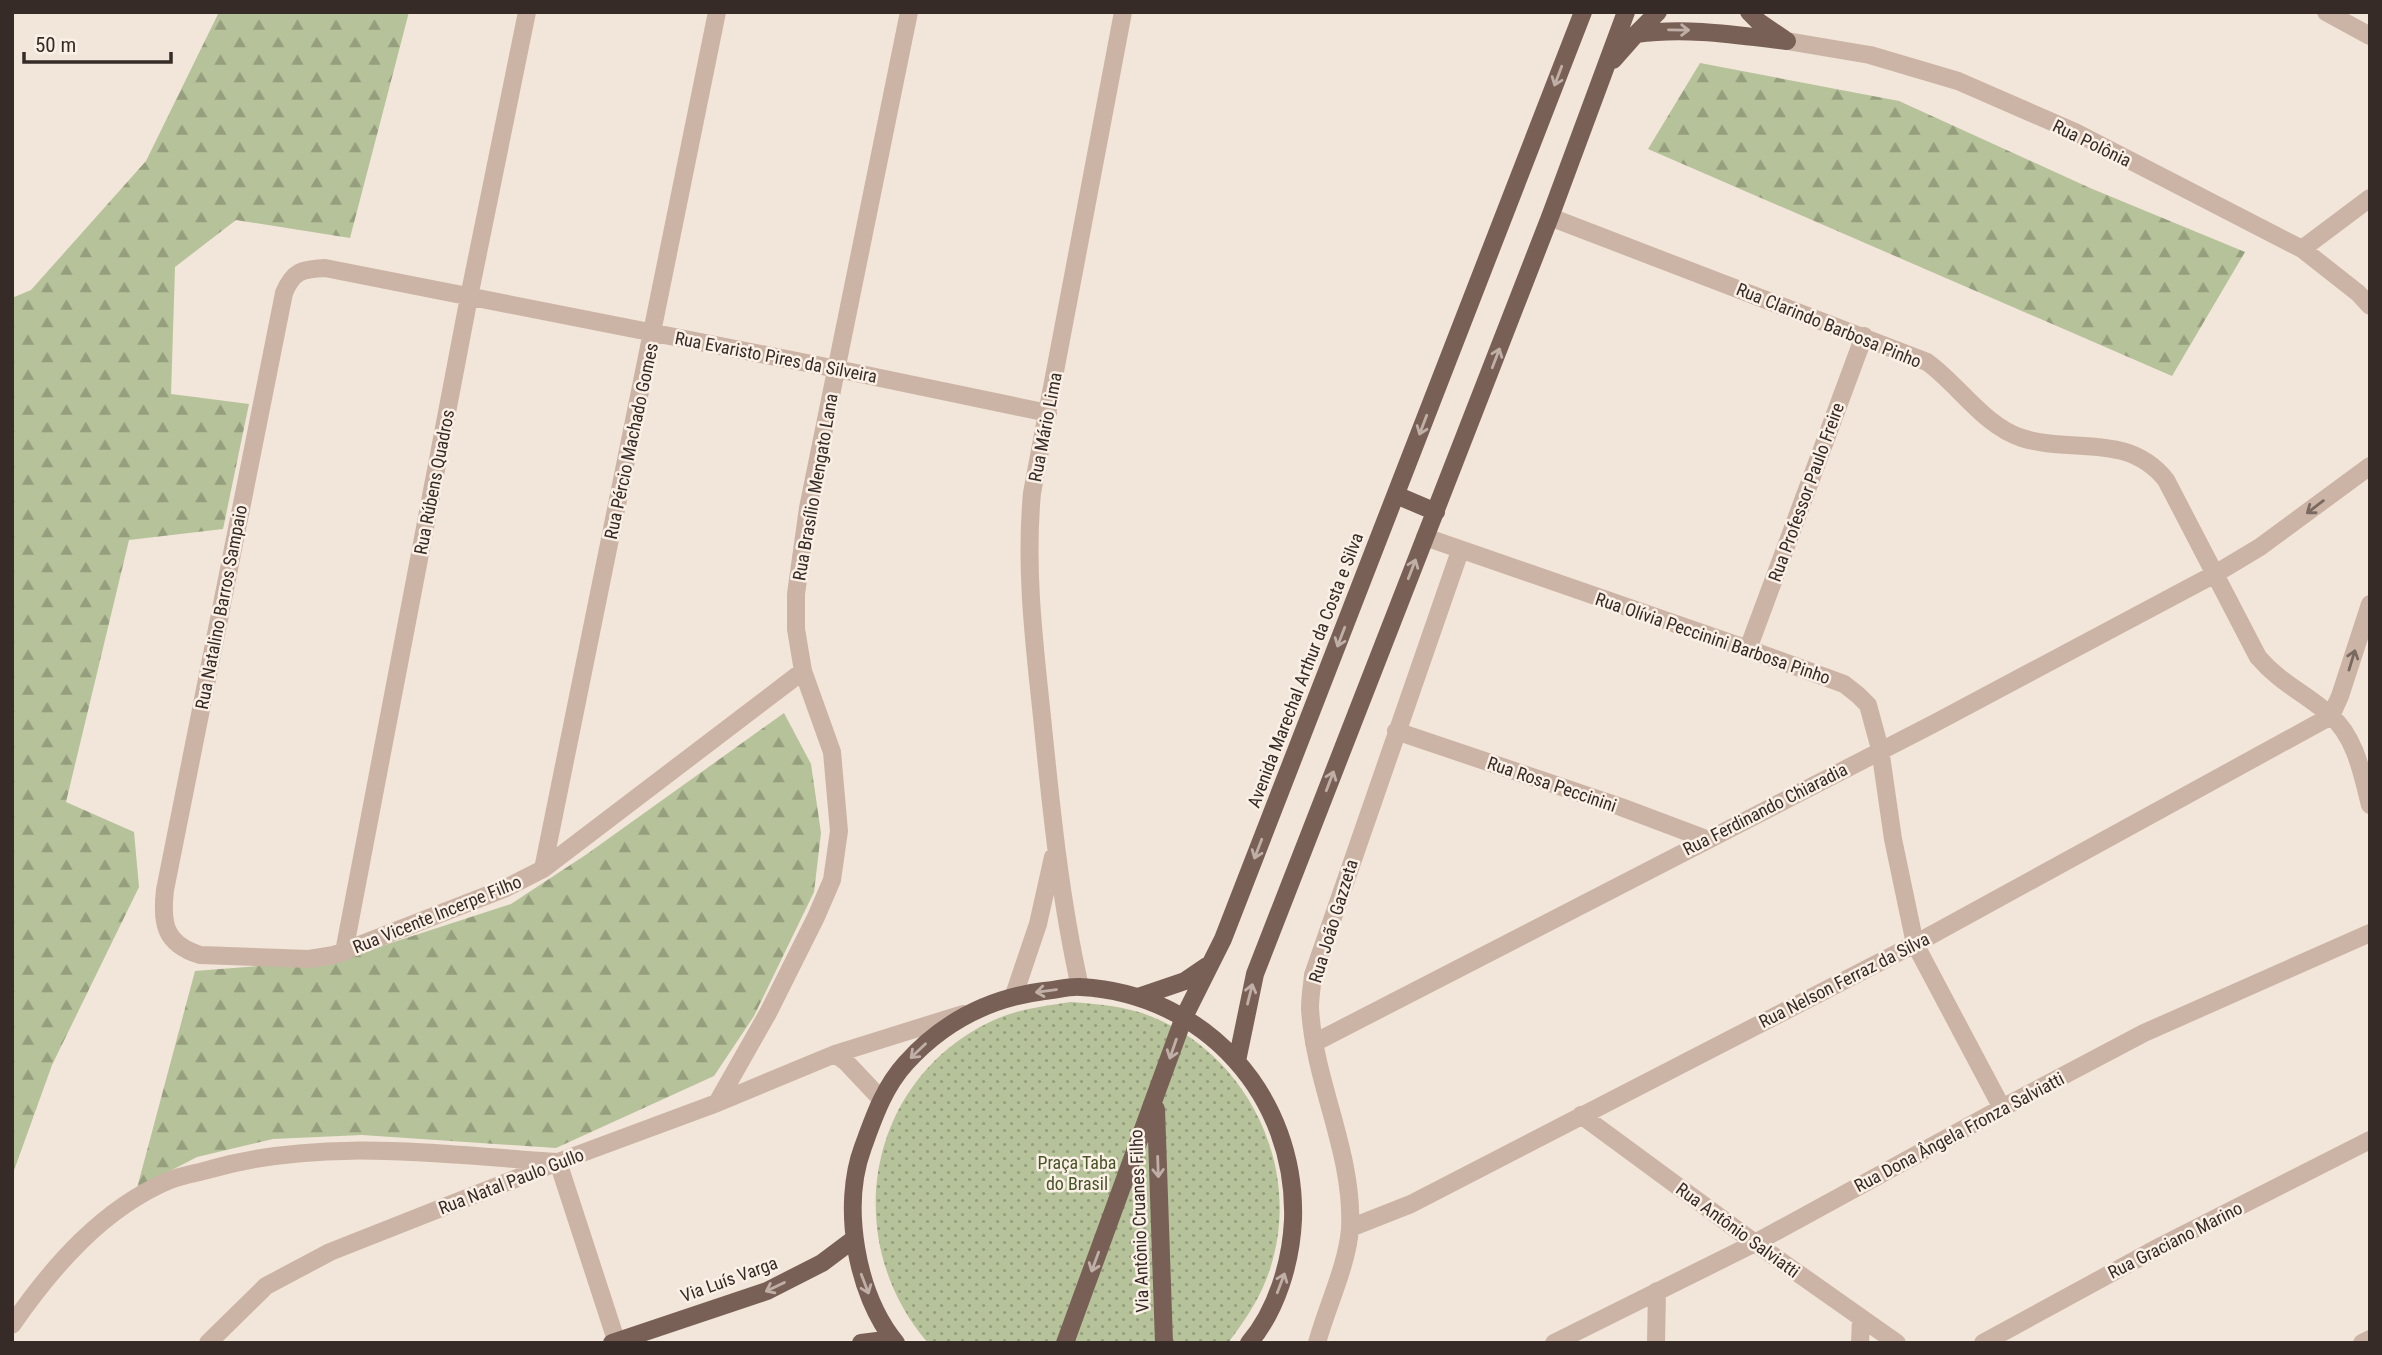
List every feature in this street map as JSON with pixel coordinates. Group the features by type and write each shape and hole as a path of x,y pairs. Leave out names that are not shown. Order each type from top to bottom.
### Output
{"main road":[{"name":"Avenida Marechal Arthur da Costa e Silva","path":"1065,1343 1184,1017 1223,939 1583,12"},
{"path":"1237,1061 1255,974 1550,217 1626,12"},
{"path":"1604,71 1658,12"},
{"path":"1749,12 1787,41"},
{"path":"1636,34 1689,30 1787,41"},
{"path":"1396,495 1436,512"},
{"path":"1138,997 1185,981 1210,964"},
{"path":"861,1343 895,1341 874,1307 853,1238 856,1166 881,1099 905,1063 937,1034 973,1011 1014,995 1080,987 1138,997 1184,1017 1212,1037 1237,1061 1260,1091 1277,1124 1288,1160 1294,1197 1292,1235 1285,1272 1272,1306 1249,1343"},
{"name":"Via Antônio Cruanes Filho","path":"1156,1099 1164,1343"},
{"name":"Via Luís Varga","path":"616,1342 767,1291 822,1263 853,1238"}],"street":[{"name":"Rua Rúbens Quadros","path":"344,952 469,297 527,12"},
{"name":"Rua Pércio Machado Gomes","path":"543,869 717,12"},
{"name":"Rua Brasílio Mengato Lana","path":"717,1103 768,1013 832,880 839,831 832,752 803,671 796,629 796,594 808,508 909,12"},
{"name":"Rua Mário Lima","path":"1080,987 1055,847 1029,583 1028,537 1032,492 1123,12"},
{"path":"2326,12 2370,36"},
{"name":"Rua Polônia","path":"1787,41 1870,55 1958,81 2075,132 2302,249 2358,293 2370,306"},
{"path":"2302,249 2370,198"},
{"name":"Rua Clarindo Barbosa Pinho","path":"1550,217 1927,362 1945,375 2006,433 2025,439 2123,450 2145,459 2157,468 2166,480 2258,657 2273,675 2331,716 2350,739 2370,805"},
{"name":"Rua Evaristo Pires da Silveira","path":"298,273 324,268 1048,413"},
{"name":"Rua Natalino Barros Sampaio","path":"175,943 162,911 165,890 284,293 289,281 298,273"},
{"name":"Rua Professor Paulo Freire","path":"1748,649 1864,336"},
{"name":"Rua Ferdinando Chiaradia","path":"1314,1043 1935,723 2216,574 2260,547 2370,466"},
{"name":"Rua Olívia Peccinini Barbosa Pinho","path":"1425,537 1844,684 1858,695 1868,705 1880,749 1894,839 1915,944 2002,1108"},
{"name":"Rua João Gazzeta","path":"1317,1343 1346,1251 1350,1228 1346,1168 1314,1043 1310,1005 1313,975 1460,551"},
{"path":"2331,716 2370,604"},
{"name":"Rua Vicente Incerpe Filho","path":"175,943 200,955 309,959 344,952 506,888 543,869 803,671"},
{"name":"Rua Nelson Ferraz da Silva","path":"1350,1228 1411,1204 1915,944 2331,716"},
{"name":"Rua Rosa Peccinini","path":"1396,731 1622,807 1706,839"},
{"name":"Rua Mário Lima","path":"1014,995 1038,924 1055,847"},
{"name":"Rua Dona Ângela Fronza Salviatti","path":"1554,1343 1755,1243 2144,1033 2370,933"},
{"name":"Rua Natal Paulo Gullo","path":"208,1343 265,1286 330,1252 717,1103 835,1054 973,1011"},
{"path":"835,1054 881,1099"},
{"name":"Rua Antônio Salviatti","path":"1581,1115 1897,1343"},
{"name":"Rua Graciano Marino","path":"1983,1343 2161,1246 2370,1140"},
{"path":"12,1325 36,1291 84,1238 118,1210 170,1180 249,1158 346,1149 558,1163 616,1342"},
{"path":"1656,1343 1657,1291"},
{"path":"1860,1343 1861,1319"},
{"path":"2362,1343 2370,1339"}],"green space":[{"path":"219,12 409,12 350,238 236,220 175,267 171,394 249,404 223,529 129,540 66,802 134,832 139,887 52,1065 12,1176 12,298 31,290 146,161"},
{"path":"1700,63 1899,101 2090,188 2245,252 2172,376 1648,149"},
{"path":"784,713 811,764 821,833 814,892 754,1016 714,1076 556,1148 362,1135 273,1139 197,1157 137,1188 195,971 348,957 511,904 587,854"},
{"name":"Praça Taba do Brasil","path":"1071,1002 1131,1010 1150,1016 1186,1035 1217,1060 1242,1090 1262,1124 1274,1162 1280,1201 1277,1241 1266,1280 1249,1313 1228,1343 928,1343 900,1302 882,1257 876,1210 880,1164 894,1120 917,1080 951,1046 1003,1016"}]}
